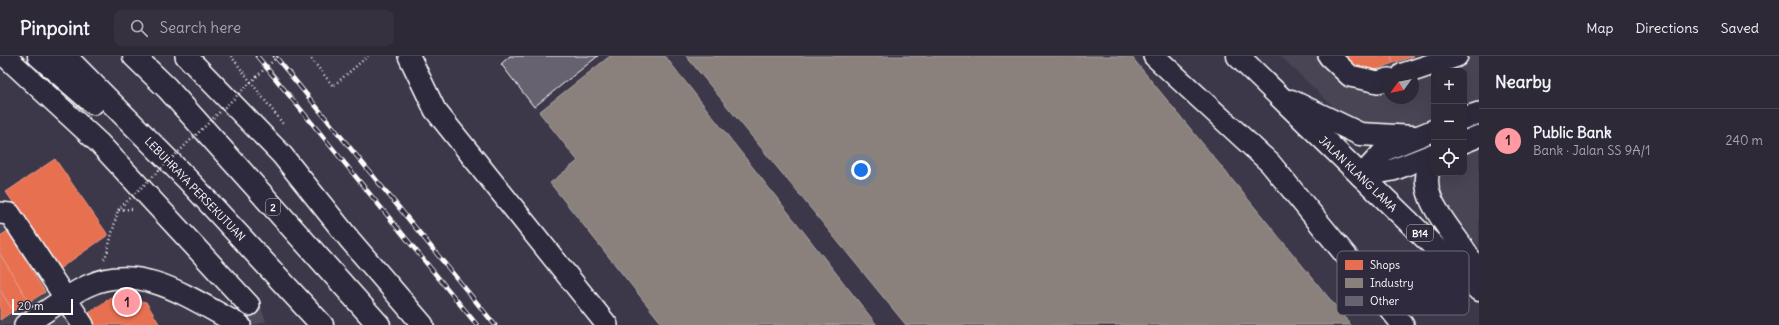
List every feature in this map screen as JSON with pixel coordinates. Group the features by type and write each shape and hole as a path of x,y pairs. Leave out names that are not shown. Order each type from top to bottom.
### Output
{"main road":[{"path":"39,56 84,96 188,180"},
{"name":"LEBUHRAYA PERSEKUTUAN","path":"64,56 188,180 322,325"},
{"name":"2","path":"134,56 167,88 379,325"},
{"name":"JALAN KLANG LAMA","path":"1238,56 1439,251"},
{"path":"1275,93 1360,134 1414,138"},
{"path":"1431,164 1427,169 1426,182 1428,192 1434,205 1465,251"},
{"path":"1469,257 1479,282"},
{"name":"JALAN KLANG LAMA","path":"1469,280 1479,290"}],"street":[{"path":"5,56 99,143 228,280 248,305"},
{"path":"186,56 282,155 350,240 423,325"},
{"path":"409,56 435,110 607,325"},
{"path":"1154,56 1270,163 1342,251"},
{"path":"1329,56 1350,76 1378,82 1383,81"},
{"path":"1419,69 1457,56"},
{"path":"1467,117 1479,113"},
{"path":"1361,176 1385,150 1431,131"},
{"path":"1467,141 1479,136"},
{"path":"1361,176 1393,170 1431,155"},
{"path":"0,213 10,214 83,325"},
{"path":"26,325 88,285 112,278 124,277 149,280 214,319 240,325"},
{"path":"1395,315 1403,325"}],"path":[{"path":"231,56 284,125"},
{"path":"88,285 108,253 118,210 278,56"},
{"path":"309,56 333,86 368,56"}],"shaded area":[{"path":"1280,56 1479,56 1479,246"},
{"path":"7,219 74,325 0,325 0,220"}],"building: Shops":[{"path":"1341,56 1391,56 1393,63 1374,71 1352,66"},
{"path":"1391,56 1414,56 1393,63"},
{"path":"55,159 108,235 59,269 6,192"},
{"path":"8,231 45,292 29,302 0,254 0,236"},
{"path":"0,254 29,302 13,311 0,290"},
{"path":"0,290 13,311 0,320"},
{"path":"113,296 146,302 160,325 88,325 83,317"}],"building: Industry":[{"path":"610,56 665,56 877,325 663,325 550,183 578,161 539,112"},
{"path":"686,56 1131,56 1337,308 1337,315 1343,315 1351,325 906,325"}],"building: Other":[{"path":"510,56 598,56 534,107 501,64"}],"tunnel":[{"path":"249,305 256,325"}],"railway":[{"path":"257,56 477,325"},
{"path":"275,56 495,325"}],"place":[{"name":"Public Bank","path":"127,302"}]}
